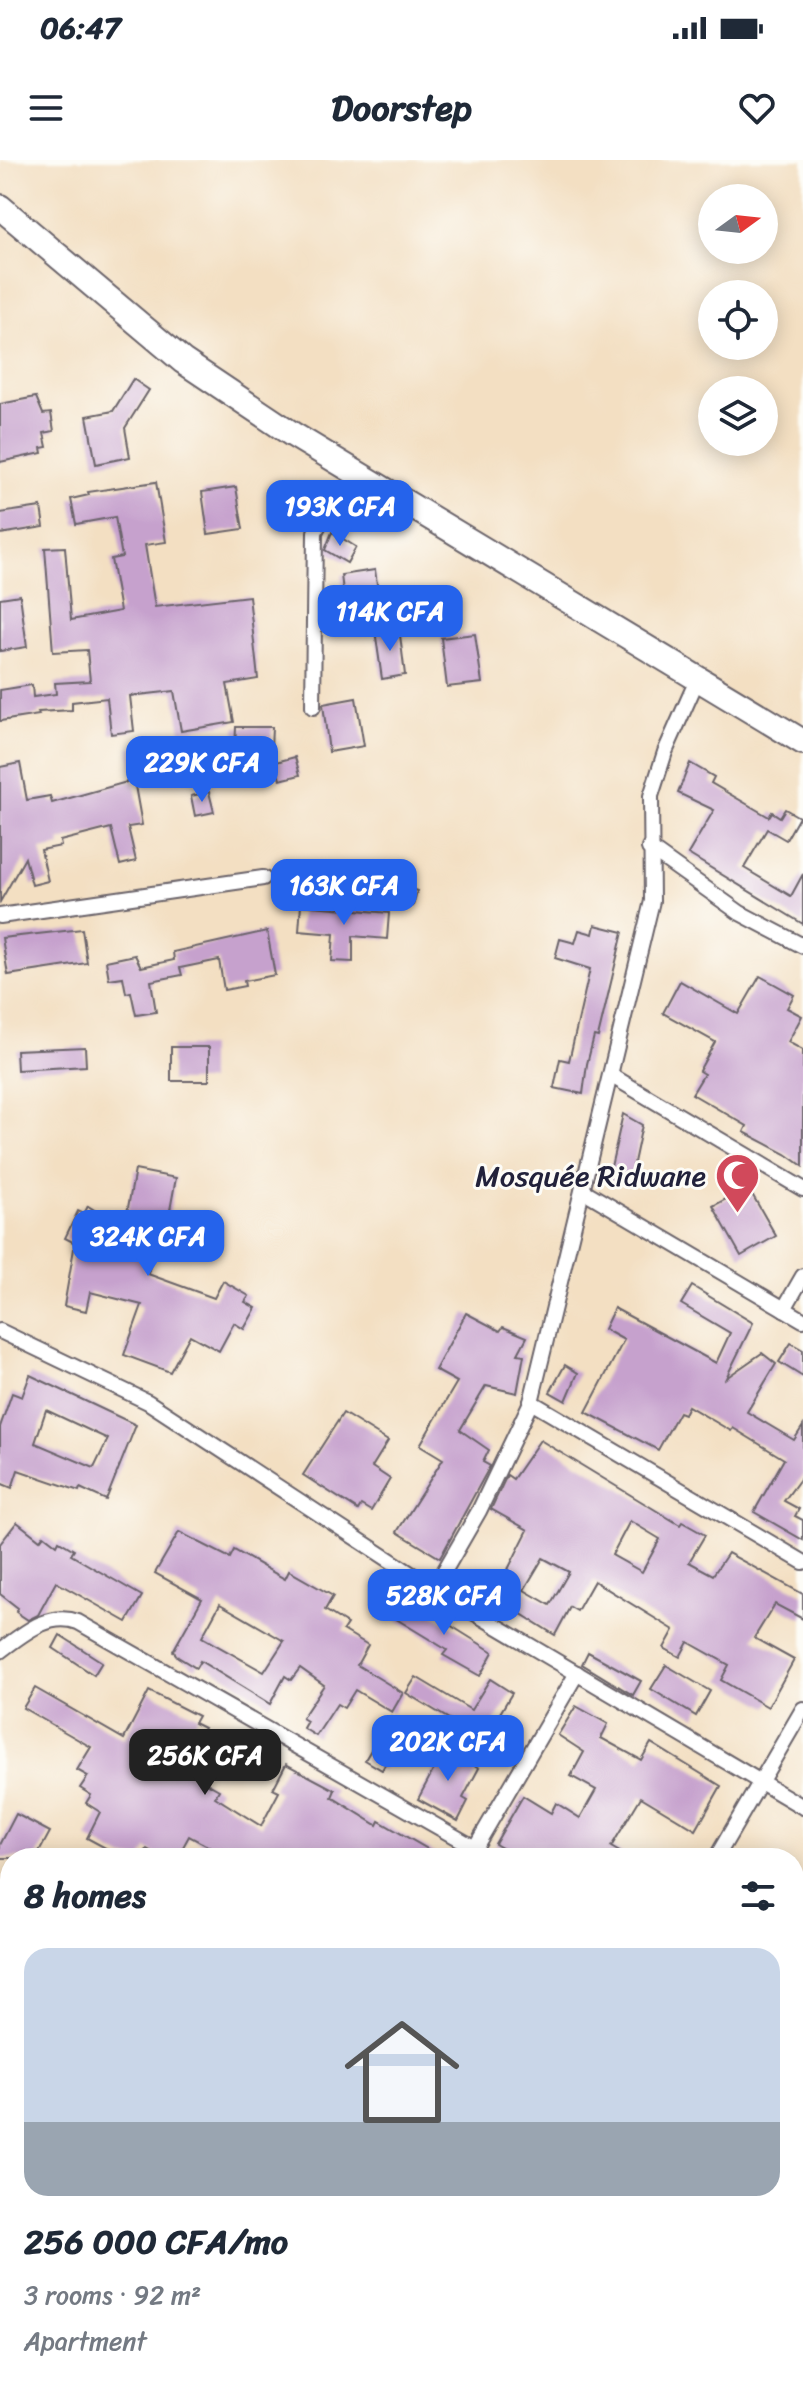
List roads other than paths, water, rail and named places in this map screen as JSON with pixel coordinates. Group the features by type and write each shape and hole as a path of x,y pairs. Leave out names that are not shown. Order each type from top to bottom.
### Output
{"main road":[{"path":"0,207 183,361 363,477 803,742"}],"street":[{"path":"313,707 315,532 324,515 363,477"},
{"path":"434,1589 479,1511 531,1402 652,901 649,848 651,796 665,752 697,680"},
{"path":"649,848 740,913 803,946"},
{"path":"0,916 263,878"},
{"path":"612,1076 803,1189"},
{"path":"584,1191 803,1320"},
{"path":"784,1309 803,1276"},
{"path":"0,1331 148,1402 434,1589 803,1807"},
{"path":"531,1402 803,1562"},
{"path":"0,1651 52,1618 78,1622 463,1848"},
{"path":"475,1848 577,1673"},
{"path":"722,1848 803,1709"}],"place":[{"name":"Mosquée Ridwane","path":"737,1215"}]}
